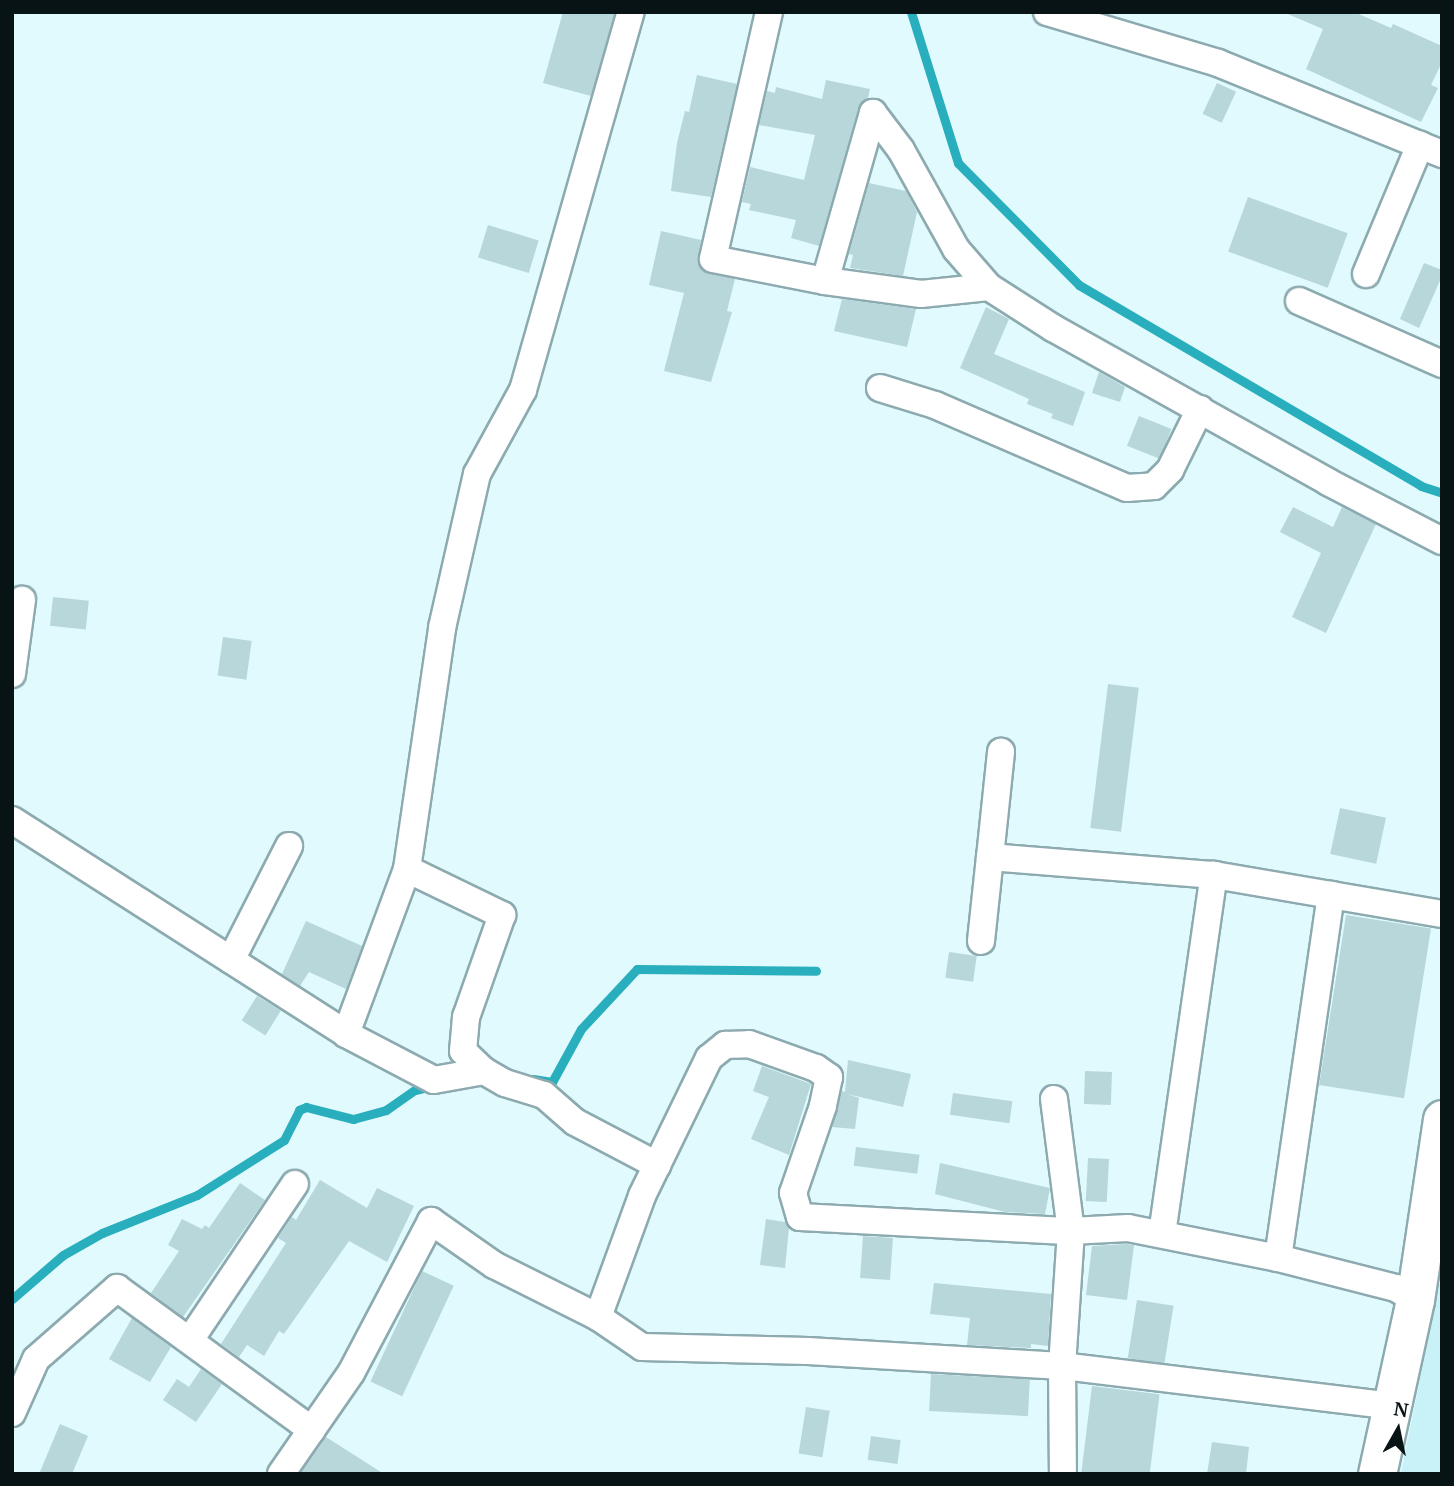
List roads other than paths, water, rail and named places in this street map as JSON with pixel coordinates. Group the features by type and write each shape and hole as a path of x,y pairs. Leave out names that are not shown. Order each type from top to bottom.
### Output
{"main road":[{"path":"1377,1474 1415,1300 1442,1119"}],"street":[{"path":"346,1034 407,869 442,628 477,474 523,390 631,12"},
{"path":"769,12 713,259 825,281 922,294 989,287"},
{"path":"1047,12 1217,63 1431,150 1366,274"},
{"path":"825,281 873,113 901,150 956,249 989,287 1053,328 1328,482 1442,541"},
{"path":"1298,300 1442,364"},
{"path":"880,388 935,405 1127,488 1154,486 1170,470 1200,409"},
{"path":"12,674 22,600"},
{"path":"981,941 1001,752"},
{"path":"12,820 346,1034 434,1080 484,1071"},
{"path":"231,960 289,846"},
{"path":"990,857 1213,875 1442,914"},
{"path":"407,869 502,915 466,1017 463,1051 484,1071 505,1083 544,1095 575,1122 657,1165"},
{"path":"1162,1234 1213,875"},
{"path":"1278,1258 1331,895"},
{"path":"598,1317 642,1196 709,1058 725,1045 749,1044 816,1068 829,1077 823,1106 793,1193 800,1217 1071,1231 1128,1228 1278,1258 1396,1288 1415,1300"},
{"path":"1054,1099 1071,1231 1062,1366 1063,1474"},
{"path":"190,1340 295,1184"},
{"path":"281,1474 351,1373 431,1221 494,1265 598,1317 642,1347 808,1352 1062,1366 1392,1406"},
{"path":"12,1413 36,1360 117,1288 312,1430"}],"waterway":[{"path":"911,12 958,163 1079,285 1421,486 1442,493"},
{"path":"533,1079 552,1082 581,1029 637,969 816,971"},
{"path":"12,1299 63,1255 102,1233 197,1195 284,1140 299,1110 306,1107 353,1119 386,1110 415,1090 433,1086"}]}
